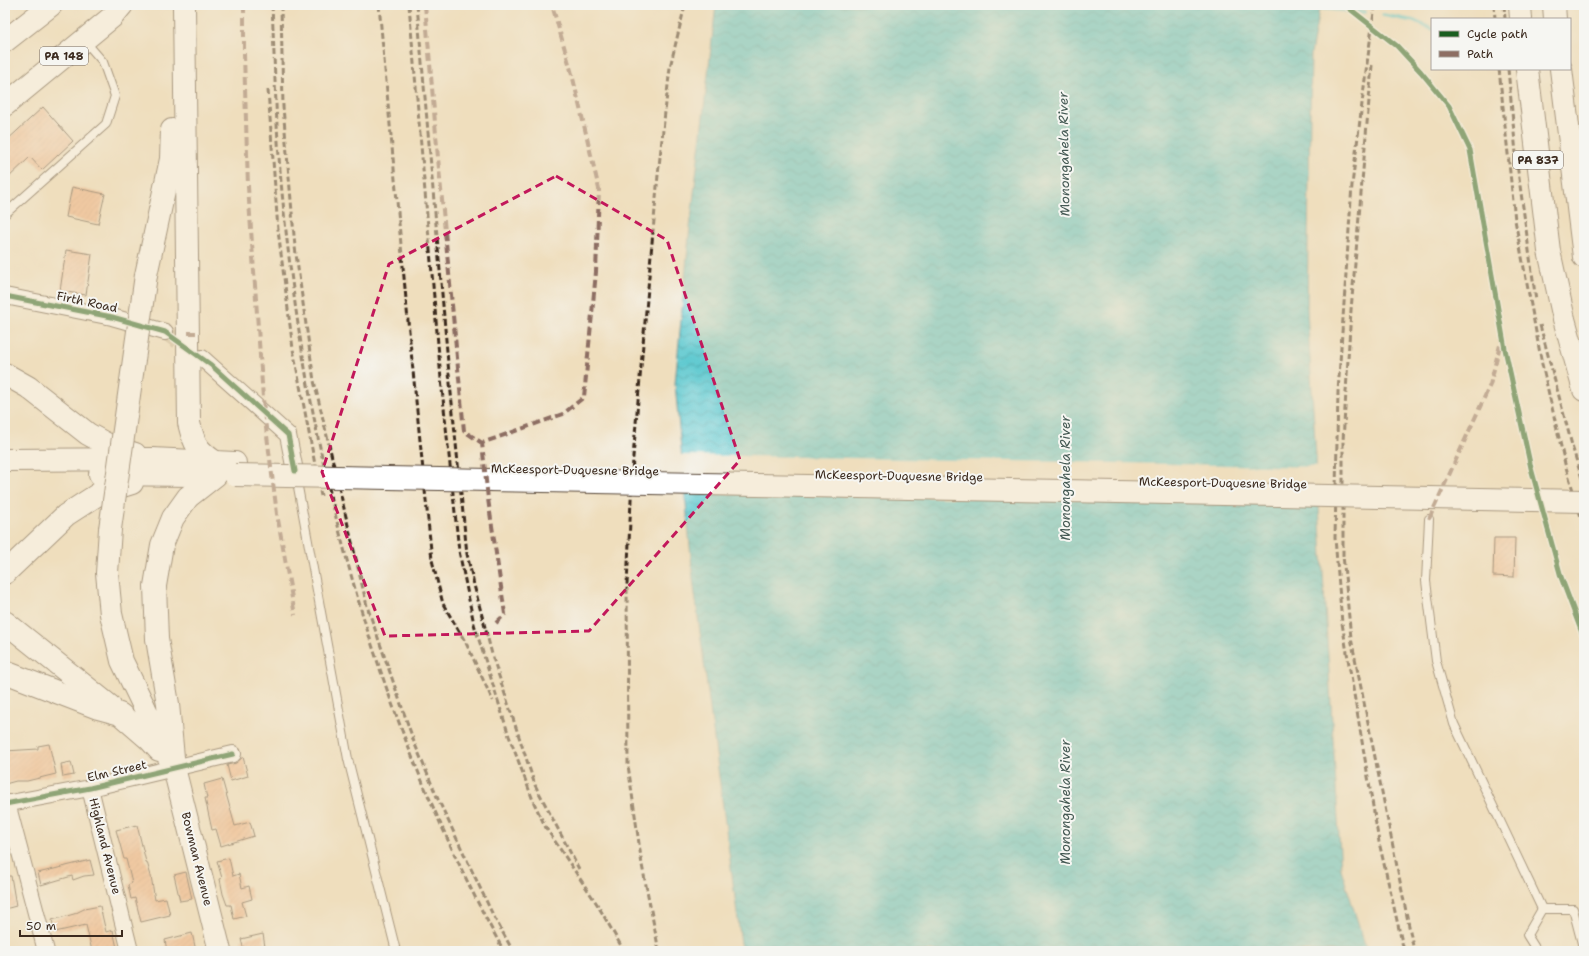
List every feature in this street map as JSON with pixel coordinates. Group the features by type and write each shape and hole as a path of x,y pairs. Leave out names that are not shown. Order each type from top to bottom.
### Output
{"main road":[{"path":"5,41 51,5"},
{"name":"PA 148","path":"5,105 84,40 112,16 122,5"},
{"path":"174,768 122,661 111,614 107,573 110,529 146,275 171,159 180,5"},
{"path":"184,5 189,423 193,441 203,454 225,469"},
{"path":"1531,11 1552,18"},
{"name":"PA 837","path":"1527,70 1549,251 1564,319 1584,390"},
{"path":"1540,70 1558,219 1572,289 1584,335"},
{"path":"1562,70 1584,258"},
{"name":"PA 837","path":"1562,70 1584,189"},
{"path":"5,374 28,387 88,434 155,467"},
{"path":"5,460 225,469"},
{"path":"5,473 155,467"},
{"path":"5,572 66,515 100,493 155,467"},
{"path":"174,768 168,704 157,639 155,586 162,544 173,518 188,497 225,469"},
{"name":"McKeesport-Duquesne Bridge","path":"225,469 1584,490"},
{"name":"McKeesport-Duquesne Bridge","path":"225,469 1584,501"},
{"path":"5,622 120,714 150,740 174,768"},
{"path":"5,672 98,708 120,714"},
{"name":"Bowman Avenue","path":"174,768 220,951"}],"street":[{"name":"Firth Road","path":"5,296 112,317 165,332"},
{"path":"202,358 288,435 295,472"},
{"name":"Elm Street","path":"6,804 90,788 233,754"},
{"name":"Highland Avenue","path":"90,788 130,951"},
{"path":"6,804 46,951"}],"lane":[{"path":"5,214 106,124 115,96 103,62 84,40"},
{"path":"295,472 348,759 396,951"},
{"path":"1429,519 1426,581 1436,661 1454,724 1542,909"},
{"path":"1537,951 1527,935 1542,909"},
{"path":"1542,909 1573,909 1584,951"}],"highlighted area":[{"path":"556,176 667,240 740,460 589,631 385,636 322,472 389,264"}],"water":[{"name":"Monongahela River","path":"716,5 1320,5 1311,54 1307,309 1341,869 1367,951 742,951 693,579 675,384 689,236"}],"pier":[{"path":"680,455 1318,467 1320,504 683,493"}],"building":[{"path":"43,107 73,141 42,170 30,157 5,181 5,142"},
{"path":"72,187 105,194 98,224 66,217"},
{"path":"66,250 92,254 86,295 60,291"},
{"path":"1494,538 1515,538 1514,577 1493,576"},
{"path":"49,744 56,774 27,781 16,781 5,784 5,751 38,749 38,746"},
{"path":"243,757 248,776 231,781 227,765 236,763"},
{"path":"71,762 74,775 63,777 61,764"},
{"path":"222,779 235,826 250,822 254,836 221,846 216,829 212,830 205,798 207,798 204,784"},
{"path":"137,825 151,876 155,900 166,898 170,915 141,922 135,898 131,899 128,885 132,883 116,830"},
{"path":"229,858 233,876 239,874 242,888 249,886 252,899 242,902 246,916 234,919 231,905 227,905 223,894 220,879 222,878 217,861"},
{"path":"90,860 94,875 84,876 73,880 72,876 41,885 38,873"},
{"path":"186,872 192,899 180,901 174,875"},
{"path":"5,876 11,876 16,906 5,909"},
{"path":"100,906 106,932 113,930 117,948 106,951 92,951 86,925 55,932 52,920 74,914 84,909"},
{"path":"192,933 196,951 167,951 165,940"},
{"path":"263,934 265,947 244,951 241,939"}],"waterway":[{"path":"1319,8 1365,12"},
{"path":"1383,15 1414,21 1431,29"}],"tunnel":[{"path":"165,332 194,353"}],"railway":[{"path":"272,5 279,153 292,283 304,363 319,443 337,522 358,600 383,677 410,752 456,858 504,951"},
{"path":"281,5 283,107 295,247 314,381 367,606 414,742 437,797 493,915 513,951"},
{"path":"379,5 432,560 443,604 466,643 493,701"},
{"path":"409,5 441,379 459,551 474,624 509,736 534,803 546,828 597,904 624,951"},
{"path":"417,5 448,363 467,554 493,658 535,785 579,869"},
{"path":"659,951 642,865 628,765 627,585 633,457 658,175 670,67 685,5"},
{"path":"1375,5 1352,185 1338,392 1335,538 1342,623 1379,842 1404,951"},
{"path":"1494,5 1495,18"},
{"path":"1504,5 1505,18"},
{"path":"1372,65 1351,310 1343,441 1343,555 1351,638 1414,951"},
{"path":"1499,70 1515,220 1542,364 1565,464 1584,527"},
{"path":"1508,70 1517,164 1536,301"},
{"path":"268,90 278,230 293,349 321,496"},
{"path":"1540,325 1584,485"}],"marked path":[{"path":"244,5 248,187 264,412 277,514 295,615"},
{"path":"425,5 464,431 482,443"},
{"path":"496,623 505,614 488,499 482,443 563,414 584,397 596,272 599,189 572,74 552,5"},
{"path":"188,333 197,333"},
{"path":"1429,519 1490,385 1501,341"}],"cycle path":[{"path":"1345,5 1397,46 1421,72 1449,106 1470,150 1505,349 1531,468 1561,577 1584,638"},
{"path":"5,296 112,317 165,332 211,365 288,435 295,471"},
{"path":"5,804 90,788 233,754"}]}
